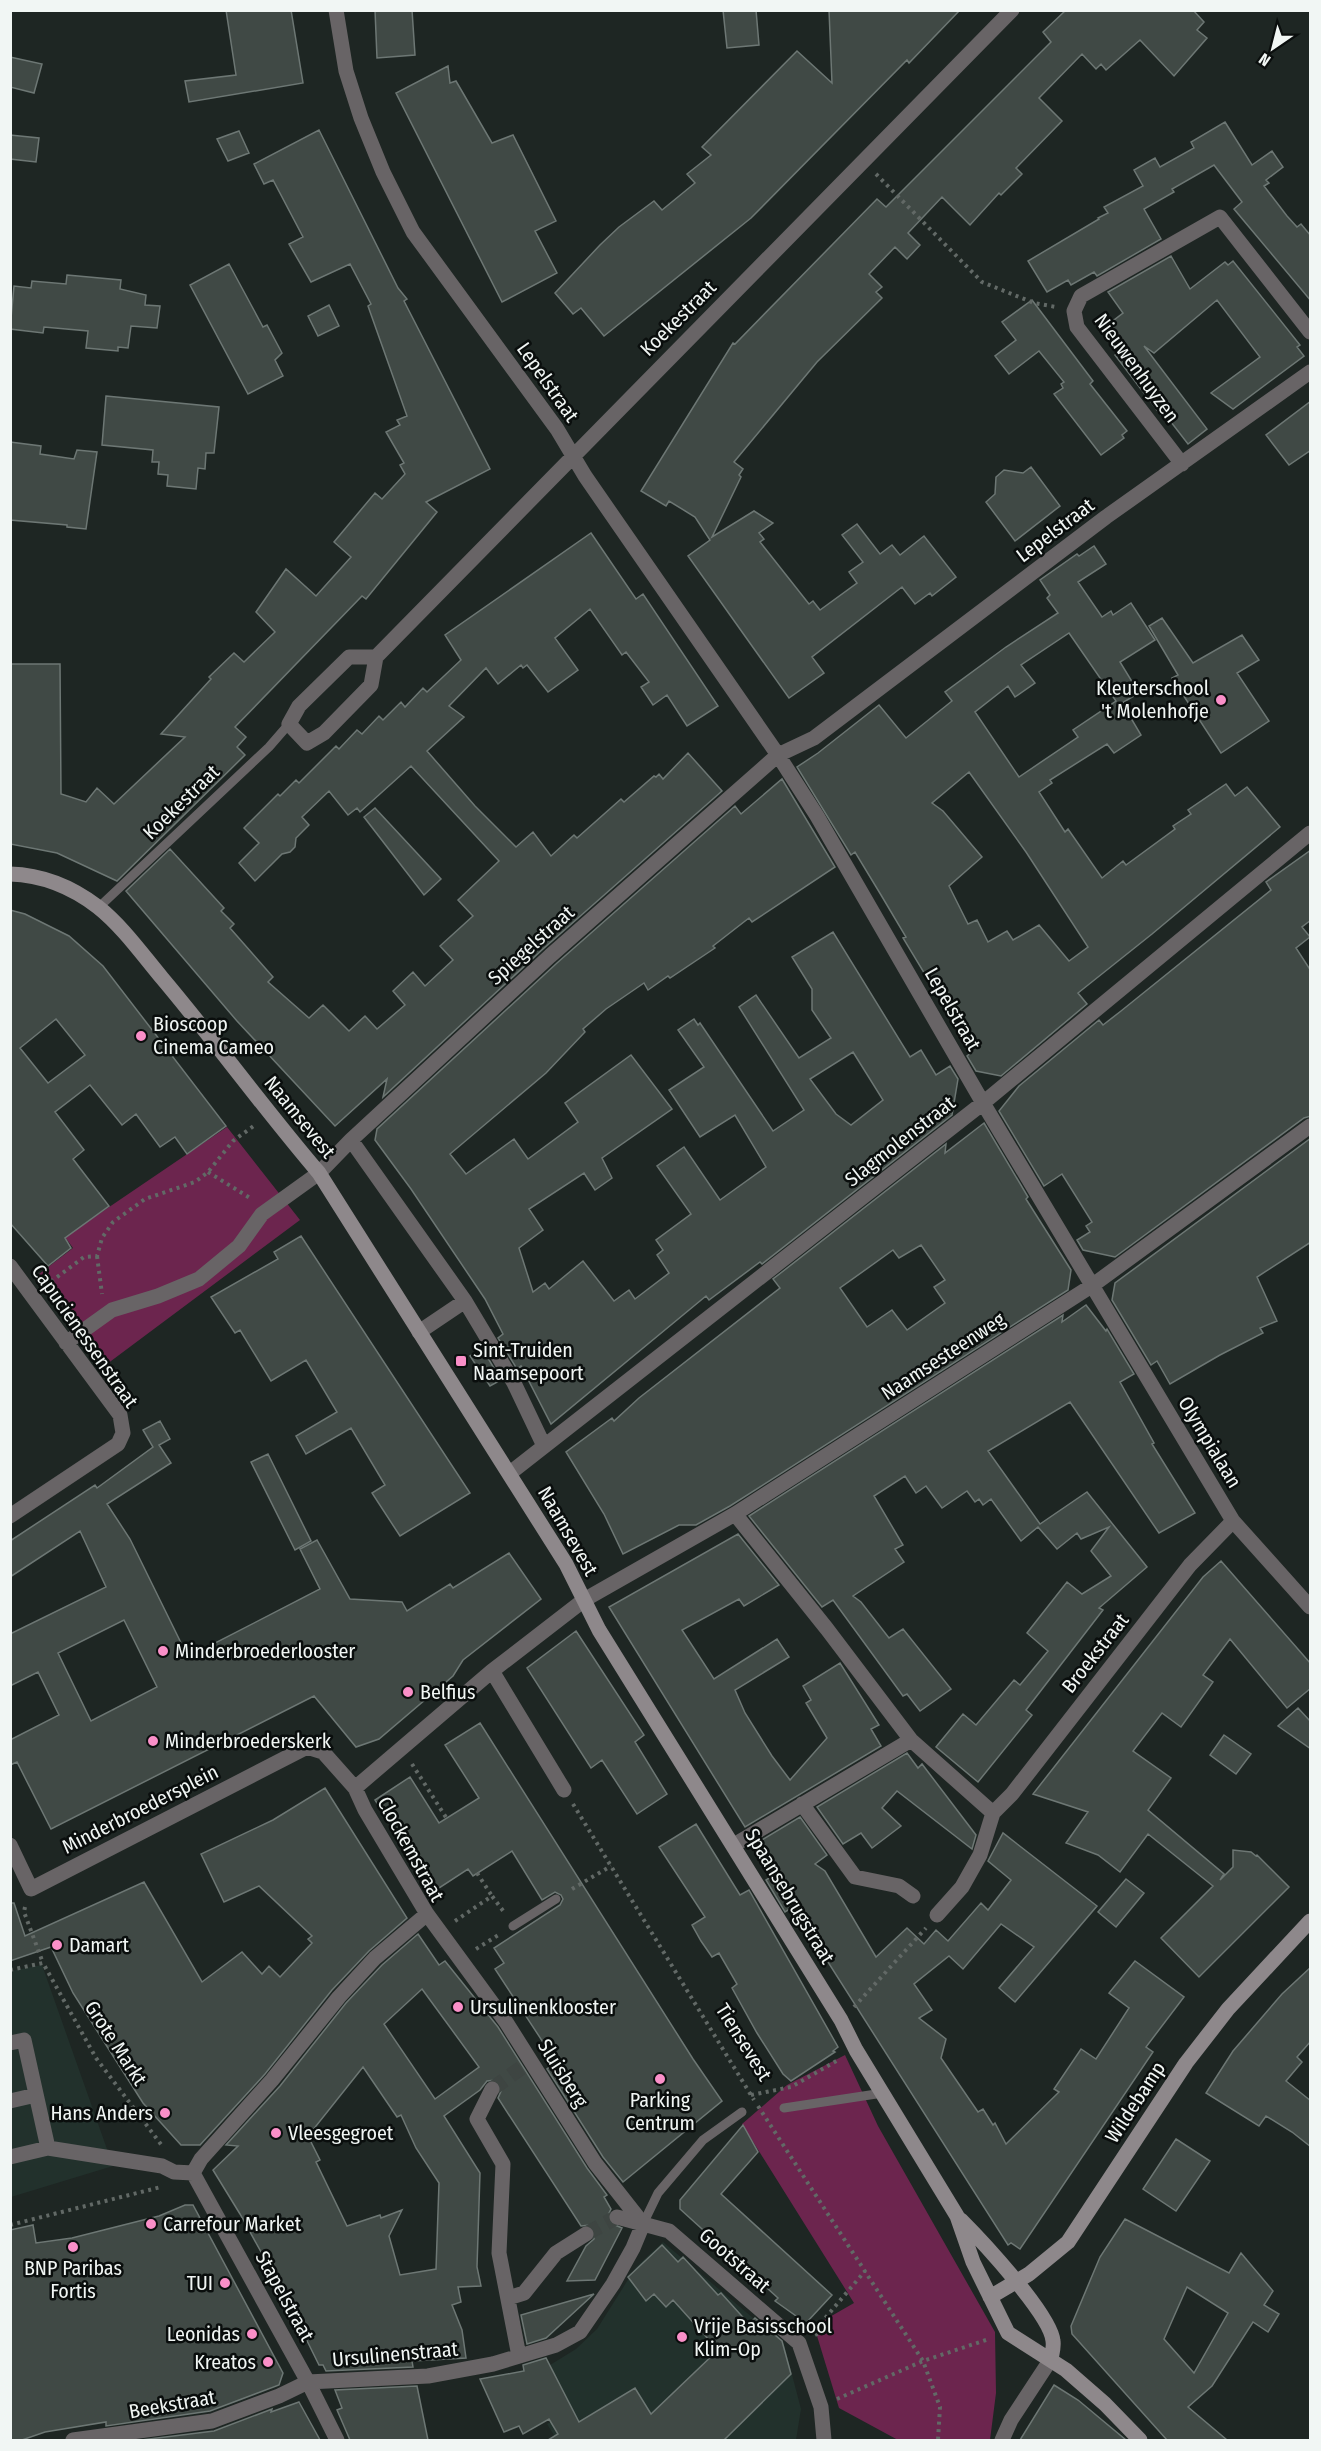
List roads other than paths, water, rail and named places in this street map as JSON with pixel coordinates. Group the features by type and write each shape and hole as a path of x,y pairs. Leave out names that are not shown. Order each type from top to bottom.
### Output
{"street":[{"name":"Lepelstraat","path":"336,10 346,71 361,118 383,172 413,231 557,429 572,455 818,816 983,1103 1093,1285"},
{"name":"Koekestraat","path":"289,724 299,706 349,657 376,657 572,455 1012,10"},
{"name":"Nieuwenhuyzen","path":"1182,464 1077,327 1074,311 1081,296 1220,217 1311,332"},
{"path":"1182,464 1311,372"},
{"name":"Lepelstraat","path":"778,755 814,738 1097,524 1182,464"},
{"path":"289,724 307,742 324,733 371,685 376,657"},
{"name":"Spiegelstraat","path":"66,1343 109,1312 199,1279 239,1246 262,1214 320,1173 351,1140 550,956 778,755"},
{"name":"Slagmolenstraat","path":"510,1473 983,1103 1311,833"},
{"name":"Naamsevest","path":"10,874 27,874 60,883 99,908 179,997 270,1114 320,1173 510,1473 566,1564 584,1599"},
{"name":"Naamsesteenweg","path":"584,1599 735,1514 1093,1285 1311,1126"},
{"name":"Naamsevest","path":"351,1140 465,1301 514,1383 544,1446"},
{"name":"Capucienessenstraat","path":"10,1266 120,1415 123,1433 118,1444 10,1516"},
{"name":"Olympialaan","path":"1093,1285 1233,1521 1311,1607"},
{"path":"419,1332 465,1301"},
{"path":"735,1514 827,1629 911,1740 993,1813"},
{"name":"Broekstraat","path":"937,1915 962,1887 980,1855 993,1813 1012,1794 1190,1565 1233,1521"},
{"name":"Clockemstraat","path":"193,2173 201,2159 272,2080 339,1997 375,1958 427,1914 365,1810 355,1788 492,1671 584,1599"},
{"name":"Spaansebrugstraat","path":"584,1599 599,1630 842,2020 856,2050 957,2216 973,2262 1008,2333 1051,2359 1053,2340 1044,2320 991,2250 957,2216"},
{"path":"492,1671 564,1790"},
{"path":"735,1845 911,1740"},
{"name":"Minderbroedersplein","path":"10,1845 31,1889 307,1748 322,1752 355,1788"},
{"path":"802,1804 855,1877 899,1886 913,1896"},
{"name":"Sluisberg","path":"427,1914 506,2022 526,2064 594,2163 643,2224"},
{"name":"Wildebamp","path":"990,2297 1045,2262 1068,2242 1186,2063 1228,2009 1311,1921"},
{"path":"10,2043 24,2040 48,2148"},
{"path":"492,2089 477,2120 502,2164 499,2253 519,2356"},
{"path":"10,2101 36,2095"},
{"path":"10,2157 48,2148 162,2166 174,2172 193,2173"},
{"name":"Stapelstraat","path":"193,2173 308,2382 337,2440"},
{"path":"617,2217 643,2224"},
{"name":"Gootstraat","path":"643,2224 669,2232 799,2343 821,2407 824,2440"},
{"name":"Ursulinenstraat","path":"308,2382 428,2376 493,2364 556,2345 580,2331 613,2284 643,2224"},
{"path":"508,2298 524,2293 556,2253 586,2234"},
{"path":"1002,2440 1011,2420 1051,2359 1105,2403 1140,2440"},
{"name":"Beekstraat","path":"73,2440 212,2421 279,2396 308,2382"}],"lane":[{"name":"Koekestraat","path":"99,908 269,747 289,724"},
{"path":"513,1926 556,1899"},
{"path":"784,2108 883,2093"},
{"path":"643,2224 658,2193 703,2140 742,2112"}],"tunnel":[{"path":"492,2089 521,2068"},
{"path":"586,2234 617,2217"}],"place":[{"name":"Kleuterschool 't Molenhofje","path":"1221,700"},
{"name":"Bioscoop Cinema Cameo","path":"141,1036"},
{"name":"Sint-Truiden Naamsepoort","path":"461,1361"},
{"name":"Minderbroederlooster","path":"163,1651"},
{"name":"Belfius","path":"408,1692"},
{"name":"Minderbroederskerk","path":"153,1741"},
{"name":"Damart","path":"57,1945"},
{"name":"Ursulinenklooster","path":"458,2007"},
{"name":"Parking Centrum","path":"660,2079"},
{"name":"Hans Anders","path":"165,2113"},
{"name":"Vleesgegroet","path":"276,2133"},
{"name":"Carrefour Market","path":"151,2224"},
{"name":"BNP Paribas Fortis","path":"73,2247"},
{"name":"TUI","path":"225,2283"},
{"name":"Leonidas","path":"252,2334"},
{"name":"Vrije Basisschool Klim-Op","path":"682,2337"},
{"name":"Kreatos","path":"268,2362"}]}
